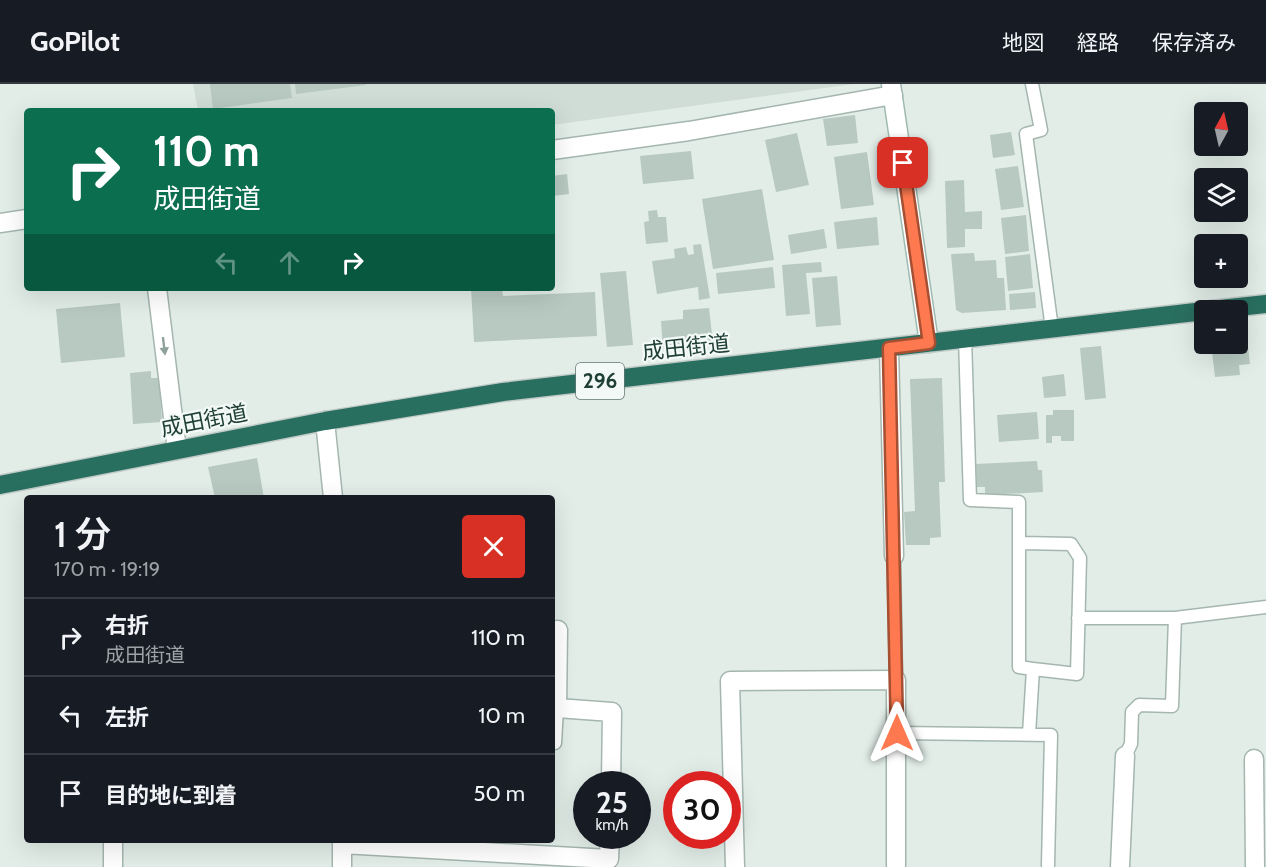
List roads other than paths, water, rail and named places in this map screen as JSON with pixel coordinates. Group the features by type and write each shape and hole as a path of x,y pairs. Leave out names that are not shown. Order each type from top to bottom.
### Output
{"highway":[{"path":"1248,306 1266,304"},
{"name":"成田街道","path":"0,485 325,421 503,392 1194,312"}],"street":[{"path":"555,150 690,131 892,90 929,343"},
{"path":"0,223 24,219"},
{"path":"157,291 177,450"},
{"path":"889,348 894,556"},
{"path":"325,421 333,495"},
{"path":"555,630 558,630 557,708 612,712 610,771"},
{"path":"735,867 730,681 896,680 896,867"},
{"path":"1120,867 1125,756"},
{"path":"1254,759 1260,807 1255,867"},
{"path":"113,843 113,867"},
{"path":"342,843 342,867"},
{"path":"358,843 609,859 609,849"}],"lane":[{"path":"1032,84 1041,130 1026,134 1052,328"},
{"path":"965,338 970,500 1019,502 1021,543 1018,667 1077,674 1080,558 1071,544 1021,543"},
{"path":"894,556 896,680"},
{"path":"1078,618 1175,618 1266,607"},
{"path":"1125,756 1131,744 1132,712 1139,705 1172,705 1175,618"},
{"path":"1029,734 1033,669"},
{"path":"555,743 557,708"},
{"path":"897,733 1051,735 1048,865"}]}
